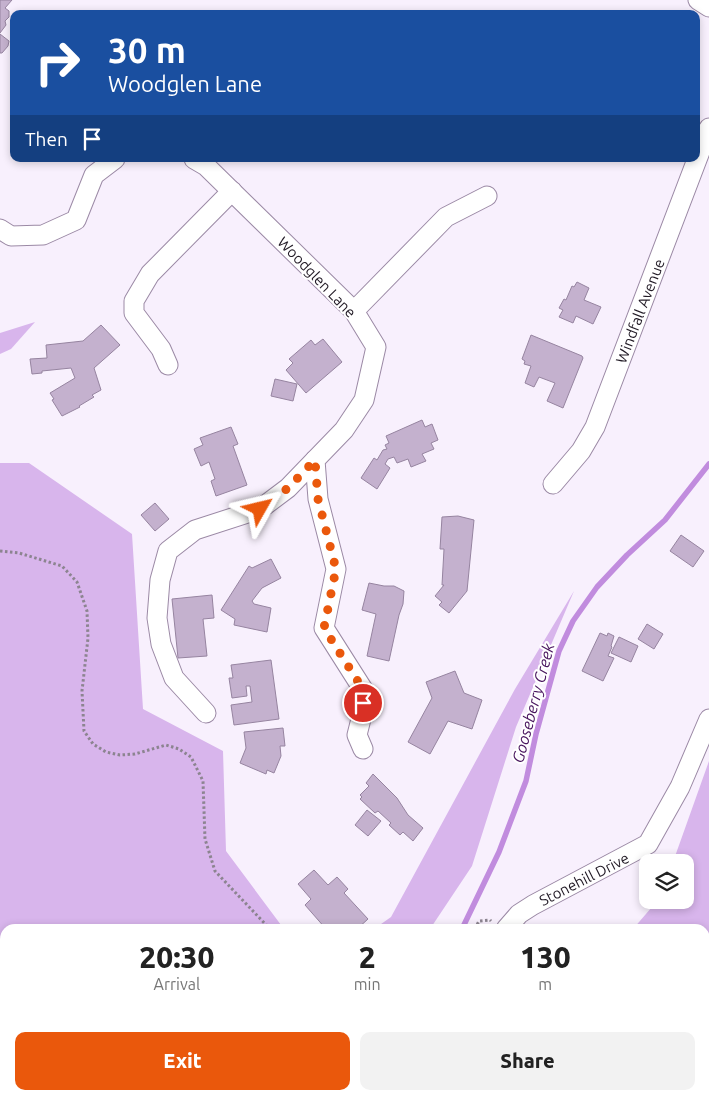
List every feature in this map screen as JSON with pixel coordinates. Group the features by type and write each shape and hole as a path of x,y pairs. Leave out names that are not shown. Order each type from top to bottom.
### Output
{"street":[{"path":"698,0 709,7"},
{"name":"Windfall Avenue","path":"553,484 581,450 595,427 703,166 709,128"},
{"path":"0,229 11,236 43,235 76,220 94,175 111,162"},
{"name":"Woodglen Lane","path":"204,162 354,312 376,347 364,400 344,430 288,488 260,509 195,530 168,551 160,580 157,618 161,644 174,678 206,713"},
{"path":"168,365 161,349 134,313 134,302 150,274 232,192"},
{"path":"354,312 446,217 487,196"},
{"path":"315,460 318,499 336,569 324,628 364,691 362,715 356,735 363,749"},
{"name":"Stonehill Drive","path":"510,924 519,914 533,905 648,844 680,787 709,719"}],"path":[{"path":"0,551 19,553 62,566 77,582 87,611 88,638 82,691 84,731 93,744 106,752 120,755 135,754 166,745 179,749 191,757 203,781 205,839 216,871 265,924"}],"shaded area":[{"path":"35,322 11,349 0,354 0,333"},
{"path":"0,463 29,463 132,534 143,709 223,751 226,851 280,924 0,924"},
{"path":"574,591 516,727 472,866 433,924 381,924 391,917 515,689"},
{"path":"709,761 709,924 637,924 650,909 694,909 694,854 676,854"}],"building":[{"path":"0,0 12,0 5,8 9,11 9,17 5,21 6,25 0,33"},
{"path":"0,34 9,41 8,46 2,53 0,53"},
{"path":"577,282 589,288 584,300 601,307 593,324 576,316 573,323 559,317 563,310 559,308 564,299 566,300 572,286 574,287"},
{"path":"101,325 120,345 94,368 101,390 92,395 94,397 80,407 62,416 50,393 75,378 71,368 32,374 30,359 47,358 46,345 83,341"},
{"path":"531,335 583,358 563,408 547,401 555,383 539,377 534,387 525,383 531,366 524,364 525,361 522,359"},
{"path":"323,339 342,362 306,393 286,370 293,363 289,359 311,340 315,345"},
{"path":"275,379 297,384 293,401 271,396"},
{"path":"422,420 425,427 432,424 438,440 431,443 434,449 422,454 426,461 411,467 408,459 397,463 394,457 388,459 385,464 390,468 377,489 361,478 374,458 377,460 383,450 387,449 385,445 389,443 386,436"},
{"path":"231,427 238,444 233,446 247,485 216,496 211,481 215,479 209,462 201,466 194,449 203,445 200,438"},
{"path":"155,503 169,519 155,531 141,515"},
{"path":"458,516 474,520 467,591 449,613 439,605 442,602 435,596 444,585 442,585 444,549 440,549 442,517"},
{"path":"681,535 704,551 693,567 670,551"},
{"path":"271,559 281,578 262,588 252,601 254,604 271,608 267,632 234,625 235,619 221,610 249,566 252,568"},
{"path":"369,583 394,586 404,591 403,604 389,661 367,656 376,614 362,610"},
{"path":"212,595 214,618 203,619 207,656 178,658 172,599"},
{"path":"647,624 663,634 654,649 638,639"},
{"path":"600,633 607,636 608,633 614,636 608,656 614,658 603,681 582,671"},
{"path":"619,637 638,646 631,662 611,653"},
{"path":"271,660 279,719 234,725 231,705 252,702 250,686 246,686 247,696 232,698 229,678 233,678 231,665"},
{"path":"455,671 464,693 482,700 472,729 448,721 430,754 408,742 432,698 426,682"},
{"path":"283,728 285,746 280,746 281,756 274,773 267,770 266,774 240,763 246,748 244,732"},
{"path":"373,774 397,798 408,815 423,828 413,841 403,832 400,835 378,811 375,813 360,799 362,797 360,795 369,786 366,783"},
{"path":"367,810 381,821 368,836 355,825"},
{"path":"314,870 328,885 337,877 348,889 344,893 368,919 362,924 322,924 305,905 311,899 298,884"}],"waterway":[{"name":"Gooseberry Creek","path":"464,924 499,852 526,781 536,734 559,651 573,621 597,587 627,555 665,520 709,464"}],"route":[{"path":"260,509 288,488 315,460 318,499 336,569 324,628 364,691 363,703"}]}
